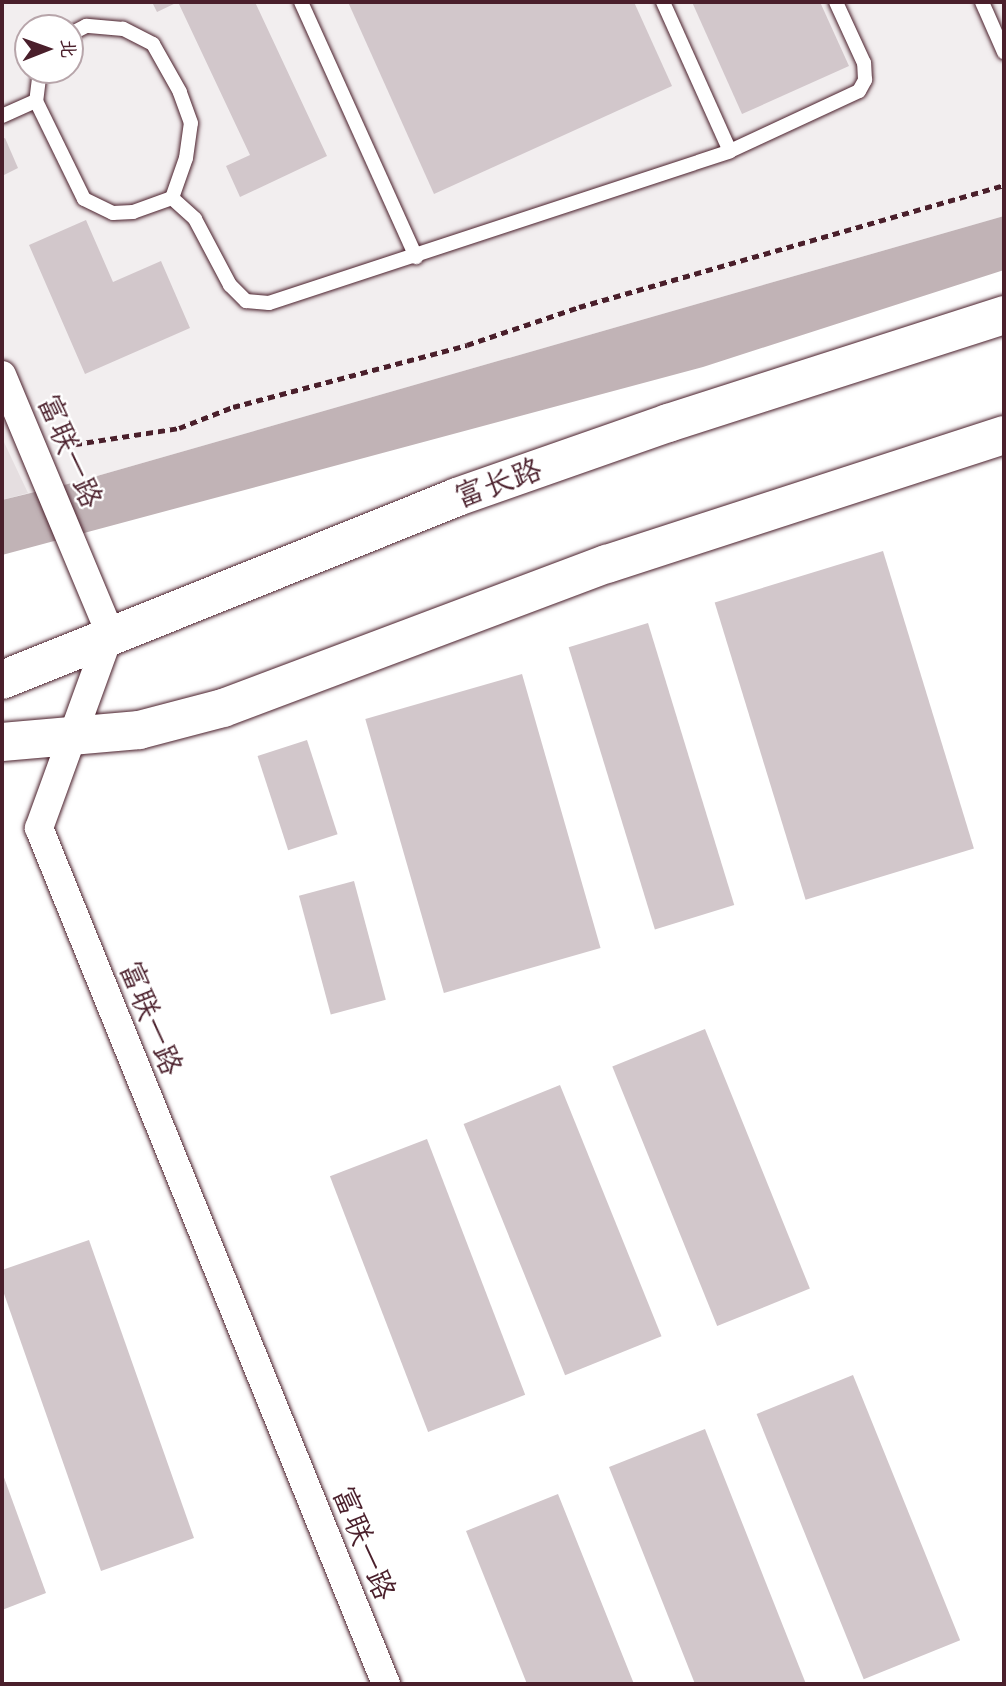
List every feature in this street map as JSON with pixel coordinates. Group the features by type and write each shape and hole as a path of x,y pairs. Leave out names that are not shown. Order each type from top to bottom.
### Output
{"main road":[{"name":"富长路","path":"2,680 110,634 457,497 668,423 1004,315"},
{"path":"2,741 70,739 139,730 223,708 607,564 1004,435"}],"street":[{"name":"富联一路","path":"2,375 110,634 39,828 386,1684"}],"lane":[{"path":"301,2 416,257"},
{"path":"663,2 730,151"},
{"path":"172,198 195,219 230,285 246,301 269,303 416,257 730,151 859,91 865,80 864,63 836,2"},
{"path":"982,2 1004,52"},
{"path":"84,27 122,29 153,44 180,92 191,122 186,158 172,198"},
{"path":"38,84 36,102 83,199 113,213 133,212 172,198"},
{"path":"2,116 36,102"}],"path":[{"path":"34,449 179,428 233,407 467,345 579,307 1004,185"}],"shaded area":[{"path":"2,2 1004,2 1004,216 76,482 2,500"},
{"path":"1004,216 1004,270 703,367 2,555 2,500 76,482"},
{"path":"2,438 28,493 2,500"}],"building":[{"path":"152,2 178,2 157,12"},
{"path":"178,2 255,2 327,156 240,197 226,166 250,155"},
{"path":"348,2 634,2 672,86 434,194"},
{"path":"692,2 820,2 849,66 742,114"},
{"path":"5,138 18,168 2,176 2,139"},
{"path":"86,220 113,282 161,261 190,328 85,374 29,245"},
{"path":"883,551 974,848 806,900 715,602"},
{"path":"648,623 734,905 655,929 569,647"},
{"path":"522,674 601,948 444,993 365,719"},
{"path":"307,740 338,834 288,850 258,756"},
{"path":"354,881 386,1000 331,1015 299,896"},
{"path":"705,1029 810,1289 717,1326 612,1066"},
{"path":"560,1085 662,1336 565,1375 464,1124"},
{"path":"427,1139 525,1395 428,1432 330,1176"},
{"path":"89,1240 194,1538 101,1571 2,1288 2,1270"},
{"path":"853,1375 960,1640 864,1679 757,1414"},
{"path":"705,1429 806,1684 695,1684 609,1467"},
{"path":"2,1472 46,1593 2,1610"},
{"path":"558,1494 634,1684 527,1684 466,1531"}]}
